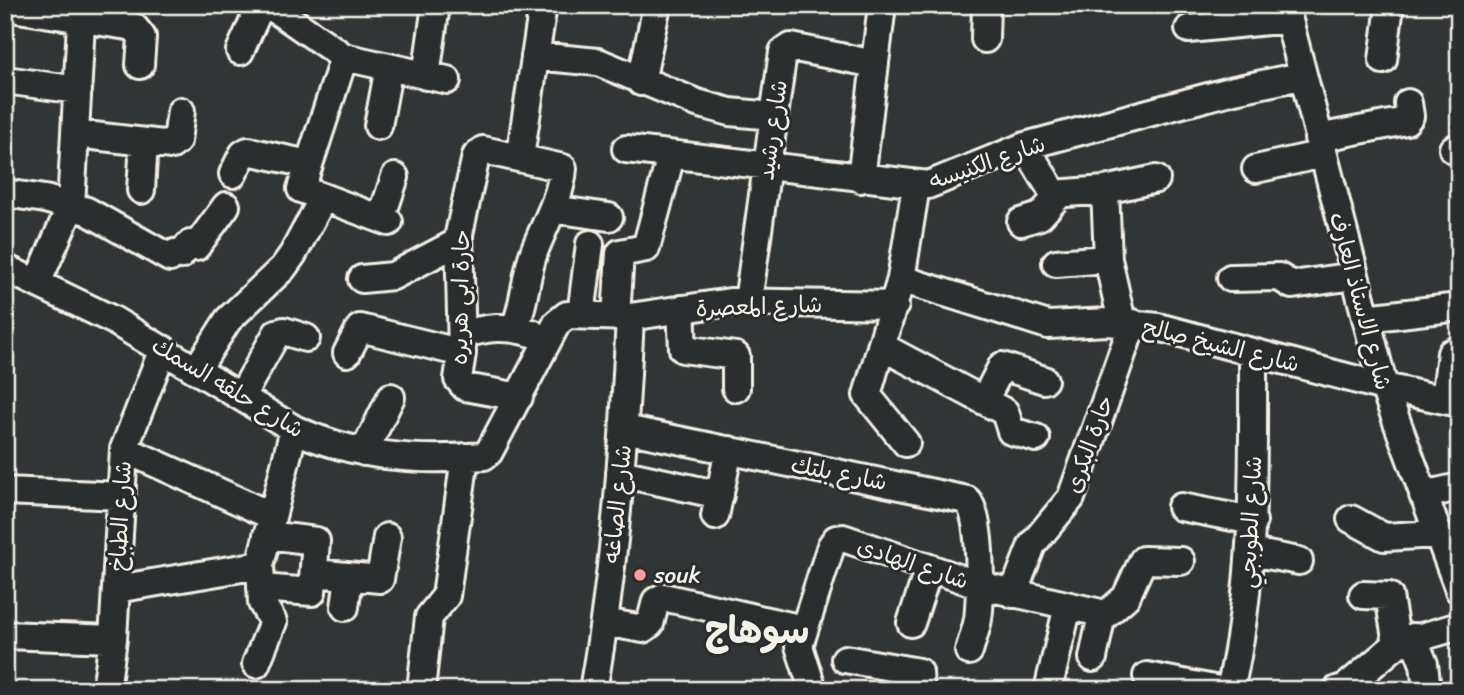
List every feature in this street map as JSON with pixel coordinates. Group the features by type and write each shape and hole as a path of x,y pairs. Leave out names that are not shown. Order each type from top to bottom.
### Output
{"street":[{"path":"240,51 261,5"},
{"path":"269,5 344,57 437,78 436,5"},
{"path":"515,328 523,308 534,253 553,209 563,168 520,157 543,5"},
{"path":"641,82 657,5"},
{"path":"861,179 882,5"},
{"path":"985,39 986,5"},
{"path":"1383,60 1390,5"},
{"path":"5,7 82,12 138,29 142,37 140,65"},
{"path":"37,283 71,206 82,12"},
{"path":"1189,29 1286,12"},
{"name":"شارع الاستاذ العارف","path":"1286,12 1384,387 1423,495 1446,536 1457,582"},
{"name":"شارع رشيد","path":"748,302 786,48 875,64"},
{"path":"535,56 598,62 641,82 717,109 774,116"},
{"path":"344,57 301,189 385,221 395,177"},
{"path":"378,126 389,68"},
{"name":"شارع الكنيسه","path":"626,149 916,186 928,185 1025,146 1234,90 1301,76"},
{"path":"5,80 78,90"},
{"path":"1256,169 1320,146 1406,121 1411,113 1408,103"},
{"path":"76,134 174,144 181,111"},
{"path":"141,190 144,142"},
{"path":"1025,146 1049,190 1059,195 1105,190 1156,179"},
{"name":"حارة ابى هريره","path":"519,397 462,385 458,379 462,344 458,242 478,152 482,150 520,157"},
{"path":"233,174 243,154 248,152 308,164"},
{"name":"شارع الصاغه","path":"593,690 604,622 625,429 620,253 646,247 671,156"},
{"path":"906,443 867,395 895,305 916,186"},
{"path":"1105,190 1108,259 1127,323"},
{"path":"5,193 71,206 103,219 170,258 175,253 181,255 190,244 198,246 226,206"},
{"path":"1021,222 1040,216 1059,195"},
{"path":"197,369 228,320 283,268 323,198"},
{"path":"553,209 609,217"},
{"path":"362,279 393,276 458,242"},
{"path":"421,690 429,617 446,596 465,457 489,452 561,318 581,315 590,244"},
{"path":"1056,263 1108,259"},
{"name":"شارع حلقه السمك","path":"5,268 113,320 242,395 294,429 318,440 364,452 423,459 465,457"},
{"path":"1231,278 1279,277 1292,285 1354,276"},
{"name":"شارع الشيخ صالح","path":"901,279 1048,325 1127,323 1384,387 1452,401"},
{"name":"شارع المعصرة","path":"581,315 623,317 748,302 895,305"},
{"path":"1366,318 1459,307"},
{"path":"681,309 683,349 735,355 736,388"},
{"name":"حارة البكرى","path":"1013,594 1032,545 1071,498 1127,323"},
{"path":"347,353 360,328 462,344 488,327 515,328 548,342"},
{"path":"242,395 277,333 284,331 306,338"},
{"path":"883,347 1007,414 1011,431 1035,438"},
{"name":"شارع الطباخ","path":"106,690 113,639 124,449 163,349"},
{"path":"1452,401 1451,353 1459,352"},
{"name":"شارع الطوبجي","path":"1230,690 1245,611 1251,552 1254,353"},
{"path":"984,401 1002,366 1044,380"},
{"path":"364,452 391,397"},
{"path":"256,664 273,622 263,606 261,577 269,525 294,429"},
{"name":"شارع بلتك","path":"625,429 967,500 971,504 976,524 979,585"},
{"path":"116,589 261,577 310,594 316,541 269,525 124,449"},
{"path":"620,473 718,505 729,450"},
{"path":"1423,495 1459,487"},
{"path":"5,491 122,495"},
{"path":"1181,507 1253,521"},
{"path":"1351,519 1384,537 1446,536"},
{"path":"314,573 380,579 387,537"},
{"name":"شارع الهادى","path":"813,690 800,656 803,629 836,539 843,538 979,585 1105,614"},
{"path":"1251,552 1299,561"},
{"path":"1093,658 1098,626 1105,614 1126,597 1143,560 1181,561"},
{"path":"911,622 929,568"},
{"path":"345,607 349,577"},
{"path":"969,652 978,620 979,585"},
{"path":"1363,595 1389,596 1405,641 1424,664 1427,690"},
{"path":"604,622 643,629 650,624 656,601 663,597 803,629"},
{"path":"1048,690 1068,606"},
{"path":"1337,690 1346,687 1405,641 1459,626"},
{"path":"5,635 113,639"},
{"path":"845,659 919,672 920,690"},
{"path":"1147,676 1219,690"}],"place":[{"name":"souk","path":"640,575"}],"district":[{"name":"سوهاج","path":"757,630"}]}
